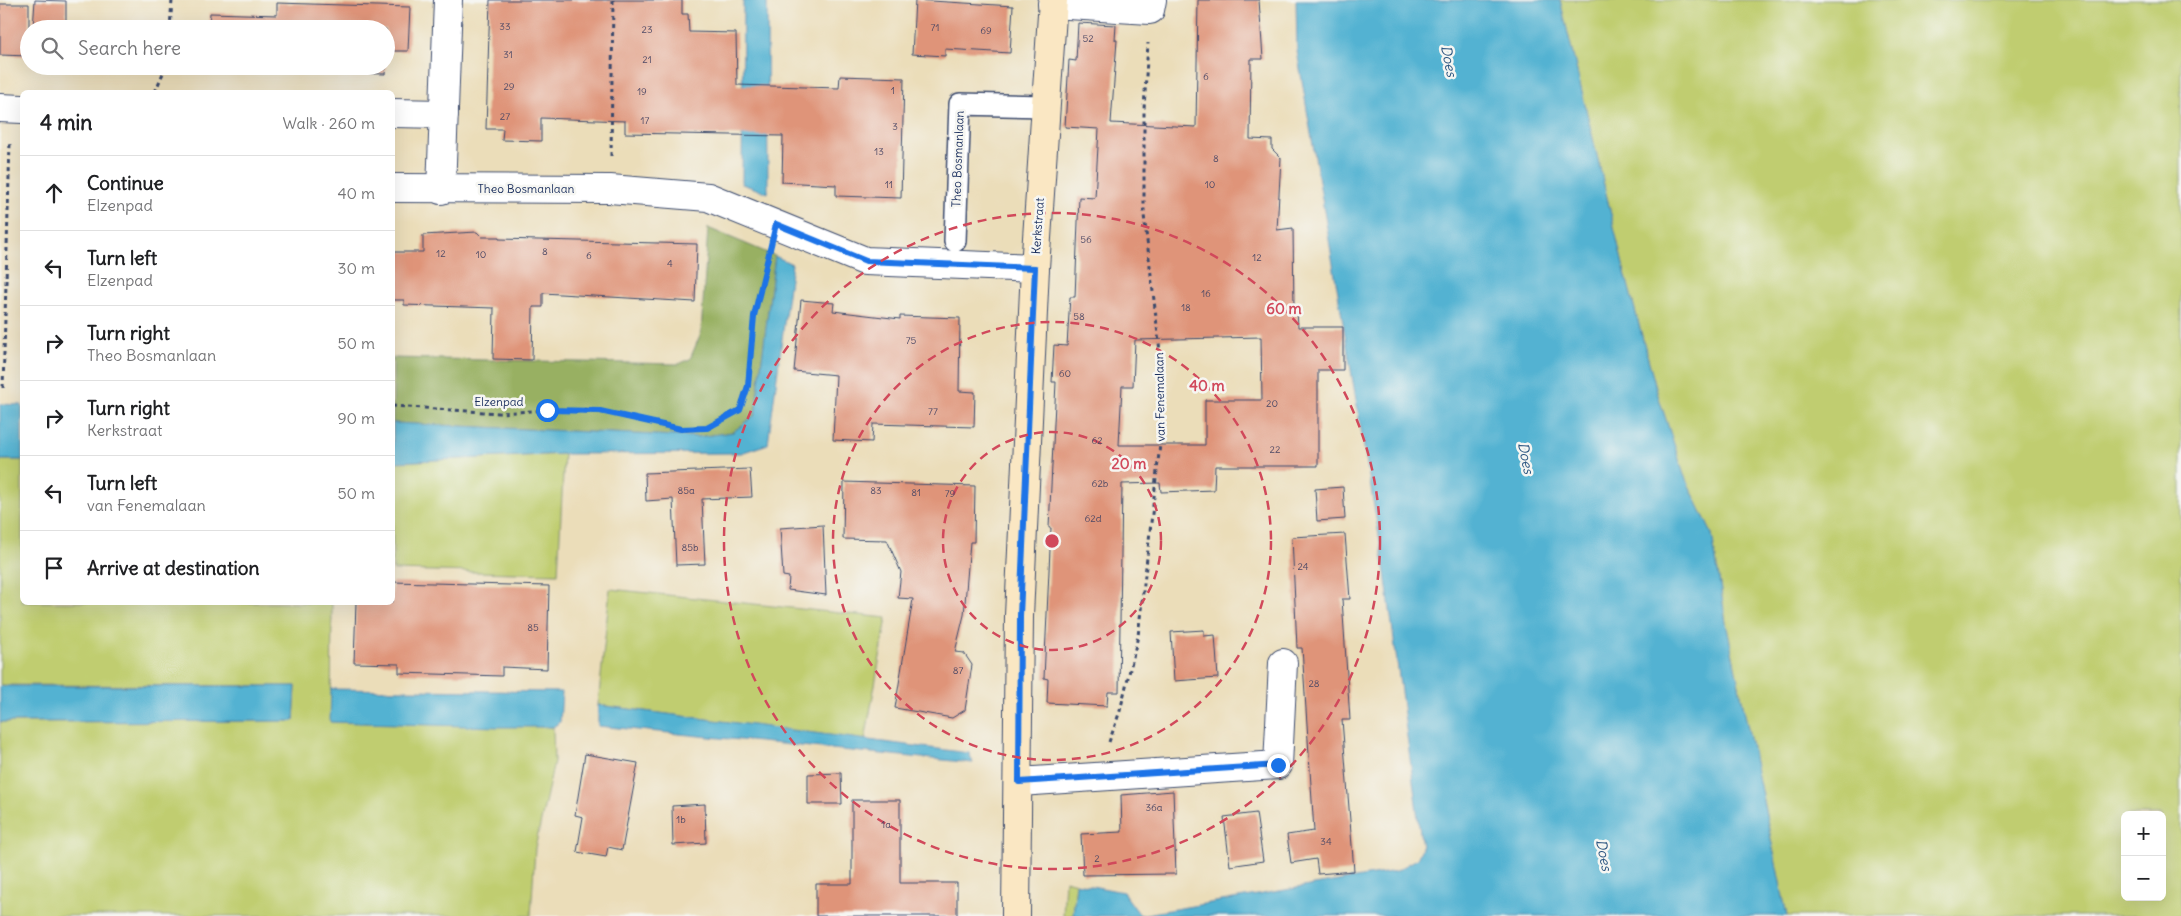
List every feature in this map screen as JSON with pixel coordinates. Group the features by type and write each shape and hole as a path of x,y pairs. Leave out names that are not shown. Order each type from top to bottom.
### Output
{"street":[{"path":"441,190 448,0"},
{"path":"1052,2 1151,5"},
{"name":"Kerkstraat","path":"1016,915 1020,616 1035,268 1052,2"},
{"path":"395,113 444,114"},
{"name":"Theo Bosmanlaan","path":"395,188 441,190 610,189 708,197 866,261 1035,268"},
{"path":"1019,782 1278,765 1283,663"}],"lane":[{"name":"Theo Bosmanlaan","path":"955,240 960,104 1046,106"}],"path":[{"path":"171,20 172,0"},
{"path":"610,189 613,0"},
{"name":"van Fenemalaan","path":"1096,778 1120,711 1138,636 1162,427 1161,360 1144,215 1144,110 1151,5"},
{"path":"156,90 162,75"},
{"path":"3,388 11,108"},
{"name":"Elzenpad","path":"395,406 498,413 547,410 600,411 681,429 707,428 740,410 748,386 754,316 776,224"}],"green space":[{"path":"1560,0 2181,0 2181,916 1787,916 1726,623 1712,534 1684,475 1657,392 1624,269"},
{"path":"708,228 775,256 755,415 733,432 698,437 395,423 395,358 679,364 690,359 701,333"},
{"path":"564,454 558,574 395,570 395,462"},
{"path":"0,460 20,460 20,605 332,605 331,722 553,727 554,762 535,848 531,916 0,916 0,722 294,721 296,686 0,685"},
{"path":"610,589 887,618 865,740 598,705"},
{"path":"1065,880 1076,883 1073,916 1063,916"}],"water":[{"path":"743,0 767,0 768,193 742,184"},
{"name":"Does","path":"1296,0 1560,0 1624,269 1657,392 1684,475 1712,534 1726,623 1787,916 1073,916 1076,883 1123,892 1140,915 1396,871 1417,859 1422,848 1384,565 1297,51"},
{"path":"775,256 792,264 768,444 741,453 564,454 395,462 395,423 698,437 733,432 755,415"},
{"path":"0,404 20,405 20,460 0,460"},
{"path":"0,686 296,686 294,721 0,722"},
{"path":"331,689 562,692 560,722 553,727 498,727 330,722"},
{"path":"598,705 969,753 973,763 598,726"}],"building":[{"path":"35,0 66,1 66,20 34,20"},
{"path":"490,0 682,0 682,14 688,14 689,32 736,33 737,85 839,88 840,76 904,78 901,198 836,196 836,185 782,182 783,136 625,133 625,121 541,118 541,141 502,140 503,129 486,129"},
{"path":"915,0 1013,6 1010,53 945,49 945,56 912,54"},
{"path":"1198,0 1259,0 1263,59 1251,59 1250,139 1272,140 1272,149 1281,158 1277,230 1293,228 1294,310 1297,310 1298,327 1343,327 1343,370 1318,370 1318,466 1215,466 1214,490 1161,492 1160,483 1122,484 1119,692 1108,692 1107,706 1047,703 1048,679 1044,678 1056,382 1052,382 1054,345 1067,346 1070,297 1075,297 1079,197 1095,198 1099,129 1065,127 1069,60 1076,61 1078,23 1116,25 1115,40 1117,40 1111,123 1196,127","holes":["1261,337 1262,400 1205,400 1205,445 1119,445 1122,386 1133,386 1135,340"]},
{"path":"277,3 410,7 408,51 395,51 395,20 210,20 210,13 277,15"},
{"path":"0,4 29,4 29,20 20,20 20,56 0,55"},
{"path":"477,232 482,237 499,237 499,239 697,244 695,302 543,293 543,307 533,307 532,360 493,359 494,308 404,305 404,300 395,300 395,252 423,252 423,235"},
{"path":"801,300 834,303 833,311 900,319 900,316 960,318 959,391 975,392 974,427 873,424 872,442 833,440 836,375 794,371"},
{"path":"750,469 752,497 702,499 705,564 676,565 673,499 646,501 645,473"},
{"path":"844,482 975,486 974,542 970,542 964,615 955,652 964,653 972,665 965,710 952,718 895,708 913,599 898,598 901,572 887,540 843,539"},
{"path":"1343,487 1345,519 1317,521 1315,489"},
{"path":"823,525 826,595 788,590 789,577 783,576 780,528"},
{"path":"1345,534 1350,599 1342,599 1350,720 1342,720 1354,871 1318,874 1316,859 1291,863 1287,835 1314,831 1302,648 1297,648 1292,537"},
{"path":"395,582 549,586 547,669 502,667 502,676 399,673 399,664 354,663 356,605 395,605"},
{"path":"1204,630 1204,636 1215,635 1218,678 1174,681 1171,632"},
{"path":"585,754 638,763 622,850 608,847 606,857 577,852 583,817 575,815"},
{"path":"841,773 842,804 808,804 808,774"},
{"path":"1173,791 1176,874 1083,875 1081,834 1122,832 1121,795"},
{"path":"852,800 900,800 900,883 957,883 957,916 816,916 816,884 852,884"},
{"path":"705,804 706,843 673,845 672,806"},
{"path":"1256,813 1263,861 1230,866 1224,817"}],"route":[{"path":"547,410 600,411 681,429 707,428 740,410 748,386 754,316 776,224 866,261 1035,268 1020,616 1019,782 1278,765"}]}
